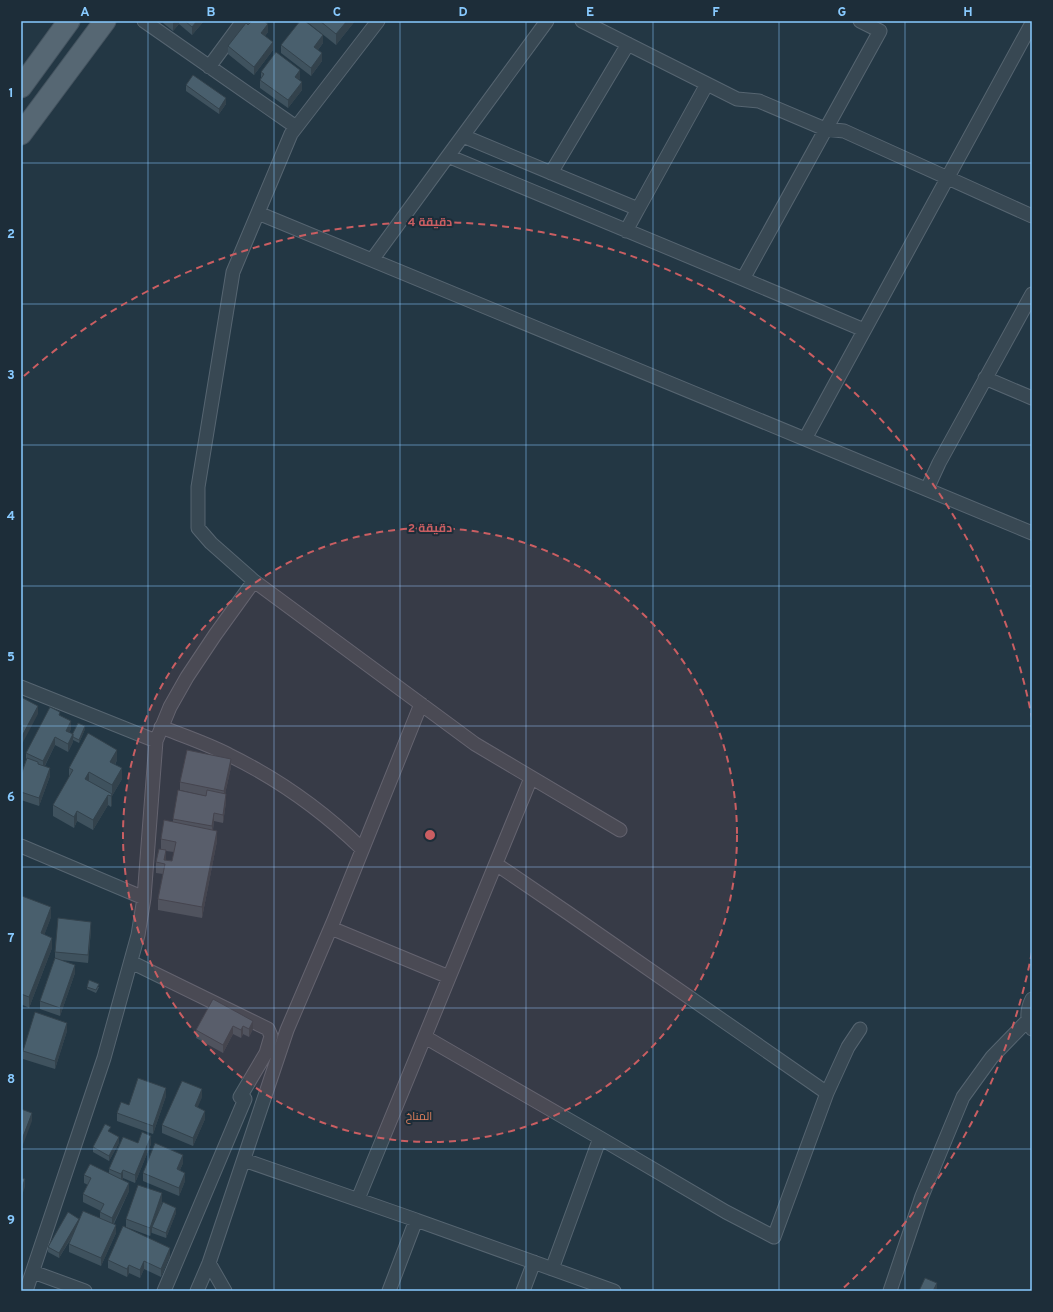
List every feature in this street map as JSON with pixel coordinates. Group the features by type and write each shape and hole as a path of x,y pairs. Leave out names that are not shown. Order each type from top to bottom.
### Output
{"main road":[{"path":"21,87 69,21"},
{"path":"21,134 105,21"}],"street":[{"path":"144,21 296,127"},
{"path":"210,67 243,21"},
{"path":"378,21 291,134 233,272 198,487 198,528 211,543 254,581 475,744 620,830"},
{"path":"372,260 547,21"},
{"path":"582,21 737,100 759,101 825,129 844,131 1032,216"},
{"path":"743,279 883,26 860,21"},
{"path":"805,440 1032,23"},
{"path":"551,173 628,44"},
{"path":"626,231 707,84"},
{"path":"463,136 638,209"},
{"path":"448,156 864,330"},
{"path":"258,213 1032,533"},
{"path":"926,489 1032,294"},
{"path":"985,378 1032,398"},
{"path":"26,1291 104,1058 138,935 144,898 156,741 170,707 187,677 254,581"},
{"path":"21,686 156,741"},
{"path":"197,1291 244,1160 287,1030 331,928 421,704"},
{"path":"161,727 228,754 281,784 340,828 362,849"},
{"path":"358,1199 531,778"},
{"path":"21,846 144,898"},
{"path":"496,864 827,1093"},
{"path":"331,928 450,977"},
{"path":"131,962 268,1029 271,1036 266,1053 240,1097 246,1099 164,1291"},
{"path":"890,1291 922,1196 963,1097 992,1057 1030,1025 1028,1006 1032,999"},
{"path":"425,1037 726,1212 774,1237 827,1093 848,1047 860,1029"},
{"path":"552,1269 600,1138"},
{"path":"244,1160 358,1199 614,1291"},
{"path":"389,1291 416,1220"},
{"path":"523,1291 534,1262"},
{"path":"208,1263 225,1291"},
{"path":"33,1272 85,1291"}],"building":[{"path":"185,21 197,21 192,27"},
{"path":"252,21 264,21 268,24 261,33 273,42 254,67 228,46 246,23 248,25"},
{"path":"300,21 305,21 323,35 314,47 322,53 311,68 281,45"},
{"path":"320,21 347,21 336,34"},
{"path":"276,52 300,70 295,77 302,82 288,100 260,80 264,74 261,72"},
{"path":"193,75 226,98 219,109 186,85"},
{"path":"21,697 38,706 21,738"},
{"path":"50,707 60,712 59,715 71,721 66,731 73,734 68,744 55,737 43,761 26,753"},
{"path":"78,723 85,726 79,740 73,737 73,734 72,735"},
{"path":"88,733 117,750 110,762 122,768 112,785 89,772 85,779 112,794 111,796 108,795 93,820 77,811 74,817 53,805 73,770 69,768"},
{"path":"187,750 231,759 224,791 180,782"},
{"path":"27,758 50,768 39,798 21,792 21,775"},
{"path":"178,790 206,796 207,790 226,794 223,815 214,813 212,826 173,819"},
{"path":"164,820 217,831 202,907 158,899 165,864 156,862 159,849 166,850 164,860 172,861 176,842 161,839"},
{"path":"22,896 51,907 41,933 52,938 29,997 21,994"},
{"path":"58,918 91,922 88,955 55,952"},
{"path":"55,958 75,965 60,1008 40,1001"},
{"path":"89,980 99,984 96,990 87,987"},
{"path":"213,999 253,1021 249,1029 243,1026 241,1030 233,1026 223,1045 196,1030"},
{"path":"35,1012 67,1023 55,1061 23,1051"},
{"path":"138,1078 166,1088 153,1126 117,1113 121,1102 129,1105"},
{"path":"182,1081 202,1089 195,1106 205,1111 193,1138 162,1125"},
{"path":"21,1109 32,1113 21,1142"},
{"path":"105,1124 111,1127 108,1131 119,1137 109,1156 93,1147"},
{"path":"142,1132 151,1136 135,1175 123,1170 121,1174 109,1169 123,1137 138,1143"},
{"path":"155,1143 183,1155 177,1169 185,1173 179,1188 143,1173"},
{"path":"90,1164 129,1183 112,1218 100,1212 104,1204 83,1194 91,1178 84,1175"},
{"path":"21,1178 25,1179 21,1190"},
{"path":"138,1185 162,1193 150,1228 126,1219"},
{"path":"163,1202 176,1208 166,1233 152,1227"},
{"path":"83,1211 116,1225 101,1258 69,1244"},
{"path":"68,1212 79,1219 59,1253 48,1247"},
{"path":"123,1226 170,1248 161,1269 144,1261 140,1270 129,1265 127,1269 108,1260"},
{"path":"925,1278 937,1283 933,1291 919,1291"}],"district":[{"name":"المناخ","path":"419,1117"}]}
